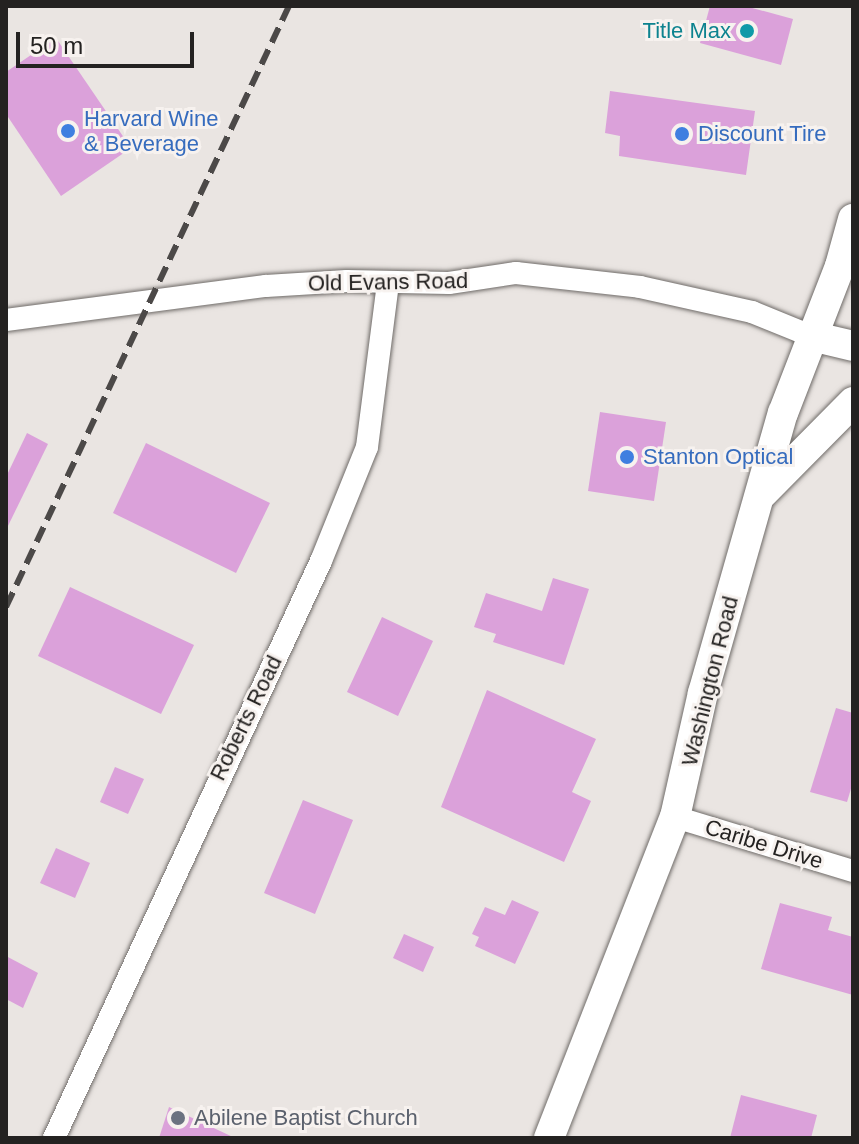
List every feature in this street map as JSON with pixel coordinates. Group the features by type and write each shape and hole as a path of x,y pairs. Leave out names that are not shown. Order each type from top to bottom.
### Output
{"main road":[{"name":"Washington Road","path":"549,1138 675,817 703,693 759,498 811,336 851,238"},
{"path":"811,336 853,346"},
{"path":"759,498 853,402"}],"street":[{"name":"Old Evans Road","path":"6,320 266,286 347,281 449,283 516,273 570,277 752,312 811,336"},
{"name":"Roberts Road","path":"54,1138 321,561 367,447 388,284"},
{"name":"Caribe Drive","path":"675,817 853,871"}],"building":[{"name":"Title Max","path":"710,6 745,6 793,19 781,65 700,43"},
{"name":"Harvard Wine & Beverage","path":"56,38 131,148 61,196 6,114 6,72"},
{"name":"Discount Tire","path":"610,91 755,111 746,175 619,156 620,136 605,133"},
{"name":"Stanton Optical","path":"600,412 666,422 654,501 588,491"},
{"path":"27,433 48,444 6,530 6,477"},
{"path":"146,443 270,503 236,573 113,513"},
{"path":"553,578 589,589 564,665 493,642 496,634 474,627 486,593 542,611"},
{"path":"70,587 194,645 161,714 38,656"},
{"path":"382,617 433,641 398,716 347,692"},
{"path":"487,690 596,739 572,792 591,801 564,862 441,807"},
{"path":"836,708 853,713 853,782 847,802 810,792"},
{"path":"115,767 144,779 128,814 100,802"},
{"path":"303,800 353,820 315,914 264,893"},
{"path":"56,848 90,863 75,898 40,883"},
{"path":"512,900 539,912 515,964 475,946 479,937 472,934 485,907 505,915"},
{"path":"780,903 832,917 828,930 853,937 853,995 761,969"},
{"path":"404,934 434,947 423,972 393,958"},
{"path":"6,956 38,973 23,1008 6,999"},
{"path":"741,1095 817,1115 811,1138 730,1138"},
{"name":"Abilene Baptist Church","path":"169,1107 235,1138 159,1138"}],"railway":[{"path":"6,607 289,6"}],"place":[{"name":"Title Max","path":"747,31"},
{"name":"Harvard Wine & Beverage","path":"68,131"},
{"name":"Discount Tire","path":"682,134"},
{"name":"Stanton Optical","path":"627,457"},
{"name":"Abilene Baptist Church","path":"178,1118"}]}
